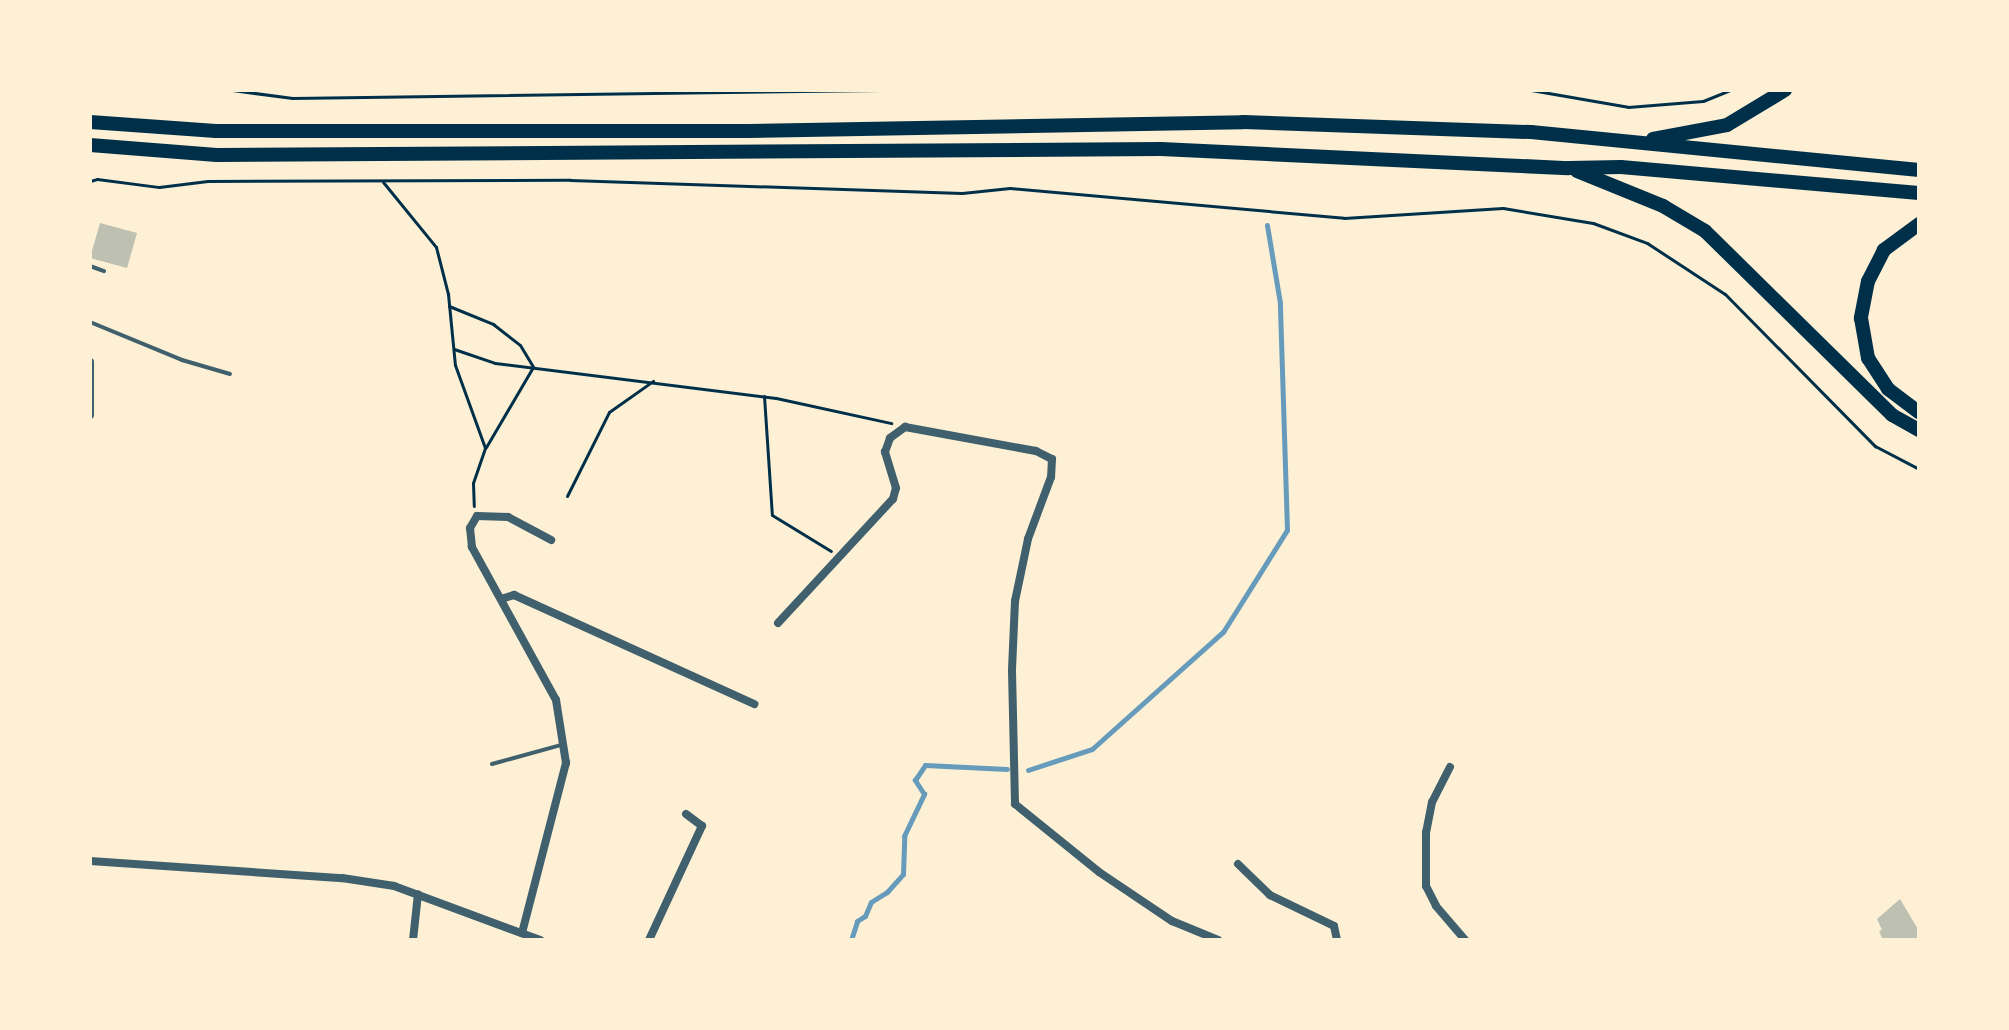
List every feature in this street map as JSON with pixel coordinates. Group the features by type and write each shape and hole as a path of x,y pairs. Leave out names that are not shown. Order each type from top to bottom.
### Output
{"highway":[{"path":"1633,142 1727,125 1785,90"},
{"path":"90,122 216,131 748,131 1243,122 1531,132 1919,170"},
{"path":"90,145 217,155 1161,149 1569,168 1621,167 1919,193"},
{"path":"1569,168 1663,206 1705,231 1892,415 1919,430"},
{"path":"1919,224 1884,250 1868,281 1861,318 1868,358 1888,389 1919,412"}],"street":[{"path":"90,362 90,415"},
{"path":"778,623 893,499 896,488 885,452 890,438 905,427 1036,451 1052,459 1051,477 1028,539 1015,601 1012,671 1015,804 1024,814 1172,921 1218,940"},
{"path":"522,933 566,763 556,700 472,547 470,528 477,516 508,517 551,540"},
{"path":"501,599 514,595 754,704"},
{"path":"1450,767 1432,802 1426,832 1426,886 1436,906 1465,940"},
{"path":"649,940 702,826 686,814"},
{"path":"90,861 342,878 394,886 540,940"},
{"path":"1238,864 1270,895 1334,926 1337,940"},
{"path":"413,940 418,894"}],"lane":[{"path":"90,266 104,271"},
{"path":"90,322 182,360 230,374"},
{"path":"492,764 563,744"}],"path":[{"path":"232,90 292,98 881,90"},
{"path":"1531,90 1628,107 1703,101 1730,90"},
{"path":"90,181 97,179 159,187 208,181 351,179 383,182 570,180 962,193 1010,188 1344,218 1503,208 1593,223 1647,243 1725,294 1875,446 1919,469"},
{"path":"383,182 436,247 449,306 455,365 485,448"},
{"path":"449,306 493,324 520,345 533,367"},
{"path":"454,349 495,363 764,396 905,427"},
{"path":"477,516 473,483 485,448 533,367"},
{"path":"567,496 609,412 653,381"},
{"path":"764,396 772,515 820,541 839,558"}],"building":[{"path":"100,223 137,233 127,268 90,258"},
{"path":"1900,899 1919,931 1919,940 1883,940 1877,919"}],"waterway":[{"path":"1028,770 1092,749 1223,632 1287,530 1280,303 1267,225"},
{"path":"851,940 857,921 865,916 871,902 887,892 903,874 904,836 924,794 915,780 925,765 1007,769"}]}
